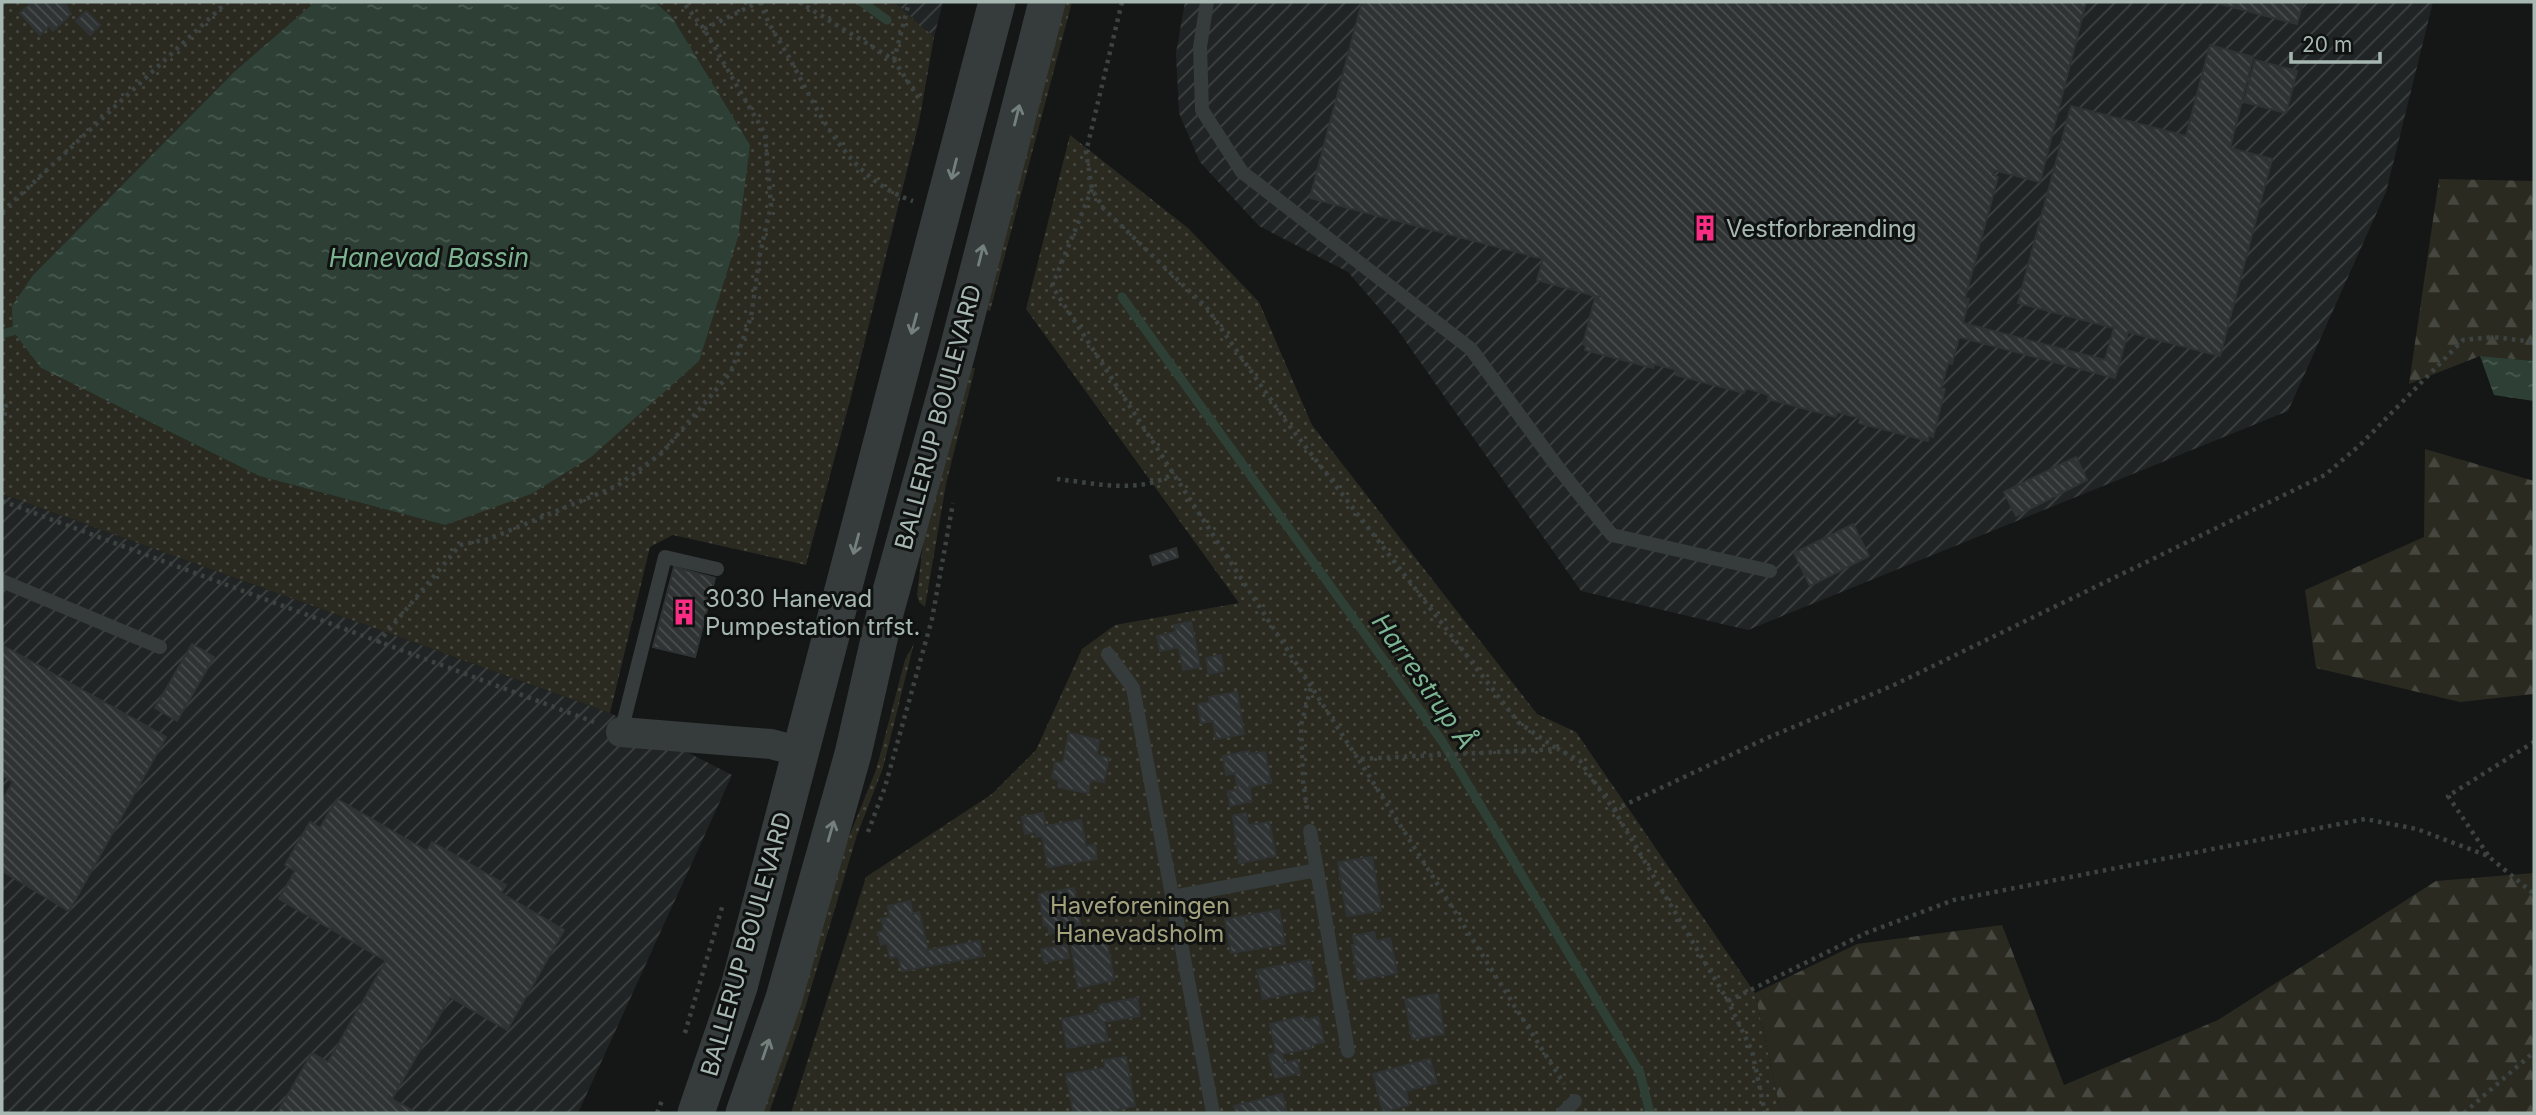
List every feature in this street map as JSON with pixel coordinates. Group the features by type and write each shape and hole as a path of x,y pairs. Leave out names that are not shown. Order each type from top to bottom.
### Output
{"street":[{"name":"BALLERUP BOULEVARD","path":"696,1113 739,987 997,2"},
{"name":"BALLERUP BOULEVARD","path":"744,1113 784,998 849,766 885,613 958,349 1047,2"},
{"path":"621,732 771,744 801,751"}],"lane":[{"path":"1207,2 1200,47 1202,110 1242,172 1471,349 1556,465 1612,535 1770,571"},
{"path":"621,732 665,557 717,569"},
{"path":"2,581 160,646"},
{"path":"1108,654 1133,688 1213,1113"},
{"path":"1310,831 1348,1051"},
{"path":"1172,897 1317,870"},
{"path":"1563,1113 1575,1101"}],"path":[{"path":"2,212 227,2"},
{"path":"378,643 460,545 489,539 617,486 663,453 731,372 751,317 760,254 771,206 765,134 704,29 682,2"},
{"path":"704,29 760,2 822,118 849,159 874,182 898,195 943,211"},
{"path":"799,2 894,61 921,102"},
{"path":"894,61 909,2"},
{"path":"1122,2 1086,152 1092,189 1103,208 1207,308 1285,420 1518,722 1580,761 1614,810 1728,1001 1752,1051 1765,1113"},
{"path":"1092,189 1052,286 1575,1101"},
{"path":"1614,810 1768,738 1894,685 2325,475 2361,444 2463,340 2493,337 2534,342"},
{"path":"2,396 6,407 2,431"},
{"path":"1057,479 1134,486 1166,479 1174,474"},
{"path":"2,501 621,732"},
{"path":"1310,831 1303,781 1301,724 1311,686"},
{"path":"2534,742 2448,796 2488,856 2534,894"},
{"path":"1358,760 1558,749"},
{"path":"1728,1001 1866,933 1954,900 2365,819 2417,829 2488,856"},
{"path":"2464,1113 2534,1052"}],"shaded area":[{"path":"894,2 943,2 934,37"},
{"path":"1185,2 2433,2 2386,192 2288,411 1748,630 1581,591 1397,329 1348,272 1259,226 1200,162 1179,113 1176,53"},
{"path":"2,494 610,713 732,775 578,1113 2,1113"}],"green space":[{"path":"2,2 315,2 235,71 33,275 12,306 41,368 259,476 445,525 750,145 672,17 655,2 894,2 934,37 919,122 806,565 673,535 650,547 610,713 2,494"},
{"path":"1063,2 1072,2 990,311 983,309"},
{"name":"Haveforeningen Hanevadsholm","path":"1070,135 1188,228 1259,302 1312,425 1537,714 1576,732 1755,993 1781,1113 791,1113 866,877 992,794 1036,750 1082,649 1115,625 1239,603 1026,309"},
{"path":"2439,179 2534,181 2534,361 2480,356 2409,384"},
{"path":"967,368 975,368 946,484 925,607 919,602 917,595 924,534"},
{"path":"2425,449 2534,481 2534,694 2460,702 2316,668 2305,590 2424,537"},
{"path":"914,643 883,768 857,835 799,1028 769,1113 761,1113 846,844 876,770 905,660"},
{"path":"2534,873 2534,1113 1781,1113 1755,993 1857,944 2002,925 2064,1085 2218,1020 2436,881"}],"water":[{"name":"Hanevad Bassin","path":"315,2 655,2 672,17 750,145 738,237 699,361 591,457 531,494 445,525 259,476 41,368 13,331 12,306 33,275 235,71"},
{"path":"2480,356 2534,361 2534,401 2494,395"}],"building":[{"path":"32,2 64,2 71,14 53,31 49,26 40,35 20,13"},
{"name":"Vestforbrænding","path":"1362,2 2086,2 2040,182 1994,170 1993,175 1998,177 1965,298 1969,299 1963,323 2105,360 2114,328 2018,303 2071,106 2186,136 2210,45 2253,57 2230,148 2272,159 2220,356 2128,332 2115,378 1959,337 1952,364 1948,363 1941,388 1945,389 1933,437 1929,435 1928,441 1859,423 1860,418 1837,412 1836,417 1768,399 1769,395 1746,388 1744,393 1676,375 1677,370 1654,364 1653,368 1585,350 1586,346 1583,344 1595,298 1599,297 1537,280 1543,259 1310,198"},
{"path":"2213,2 2303,2 2297,24"},
{"path":"86,11 100,25 90,35 76,21"},
{"path":"2255,60 2297,71 2286,113 2244,102"},
{"path":"2076,457 2087,480 2016,516 2004,492"},
{"path":"1853,524 1869,556 1810,586 1794,553"},
{"path":"1176,548 1178,557 1153,565 1150,556"},
{"name":"3030 Hanevad Pumpestation trfst.","path":"674,567 715,578 695,657 653,647"},
{"path":"1191,622 1200,667 1183,670 1179,647 1160,651 1157,636 1176,632 1174,625"},
{"path":"192,644 214,657 177,721 155,708"},
{"path":"2,645 166,737 69,911 2,871 2,800 13,782 2,775"},
{"path":"1221,655 1224,671 1209,674 1206,658"},
{"path":"1237,692 1244,734 1216,739 1213,721 1201,723 1198,704 1210,702 1209,697"},
{"path":"1069,733 1099,740 1097,755 1109,758 1104,782 1091,780 1088,793 1058,787 1059,780 1052,778 1055,762 1063,763"},
{"path":"1249,751 1249,754 1265,752 1271,783 1249,787 1252,801 1230,806 1228,791 1238,790 1235,773 1226,775 1223,756"},
{"path":"337,799 427,851 432,842 506,885 501,893 564,930 507,1030 450,997 392,1099 417,1113 277,1113 312,1053 328,1062 386,961 279,899 295,871 285,865 310,822 320,828"},
{"path":"1043,813 1045,826 1081,820 1086,846 1095,845 1097,859 1048,867 1042,836 1036,837 1036,832 1025,834 1022,817"},
{"path":"1246,813 1248,825 1269,822 1276,856 1239,863 1233,816"},
{"path":"1372,857 1381,911 1347,916 1338,862"},
{"path":"1074,888 1081,929 1049,934 1048,925 1044,926 1039,894"},
{"path":"910,901 913,914 919,912 928,950 979,941 983,956 902,971 898,956 890,958 887,943 881,945 878,932 884,931 881,919 890,917 888,906"},
{"path":"1279,910 1285,944 1231,953 1225,919"},
{"path":"1374,932 1376,941 1390,938 1397,973 1358,980 1353,936"},
{"path":"1107,941 1114,980 1078,988 1071,945"},
{"path":"1067,945 1069,958 1044,962 1041,949"},
{"path":"1310,960 1315,989 1263,999 1257,970"},
{"path":"1438,994 1444,1034 1412,1039 1405,999"},
{"path":"1137,998 1140,1016 1104,1022 1108,1041 1067,1048 1062,1019 1100,1012 1099,1005"},
{"path":"1304,1016 1305,1020 1318,1017 1324,1042 1311,1045 1311,1048 1282,1054 1284,1063 1297,1060 1300,1073 1275,1078 1269,1055 1276,1053 1270,1024"},
{"path":"1126,1057 1135,1106 1116,1110 1116,1113 1070,1113 1073,1111 1066,1074 1105,1068 1104,1060"},
{"path":"1430,1059 1437,1083 1406,1091 1409,1105 1383,1112 1373,1074"},
{"path":"1282,1094 1287,1113 1236,1113 1234,1106"}],"waterway":[{"name":"Harrestrup Å","path":"862,2 887,20"},
{"name":"Harrestrup Å","path":"1122,297 1442,741 1640,1073 1650,1113"},
{"path":"2,334 13,331"}],"place":[{"name":"Vestforbrænding","path":"1705,228"},
{"name":"3030 Hanevad Pumpestation trfst.","path":"684,612"}]}
